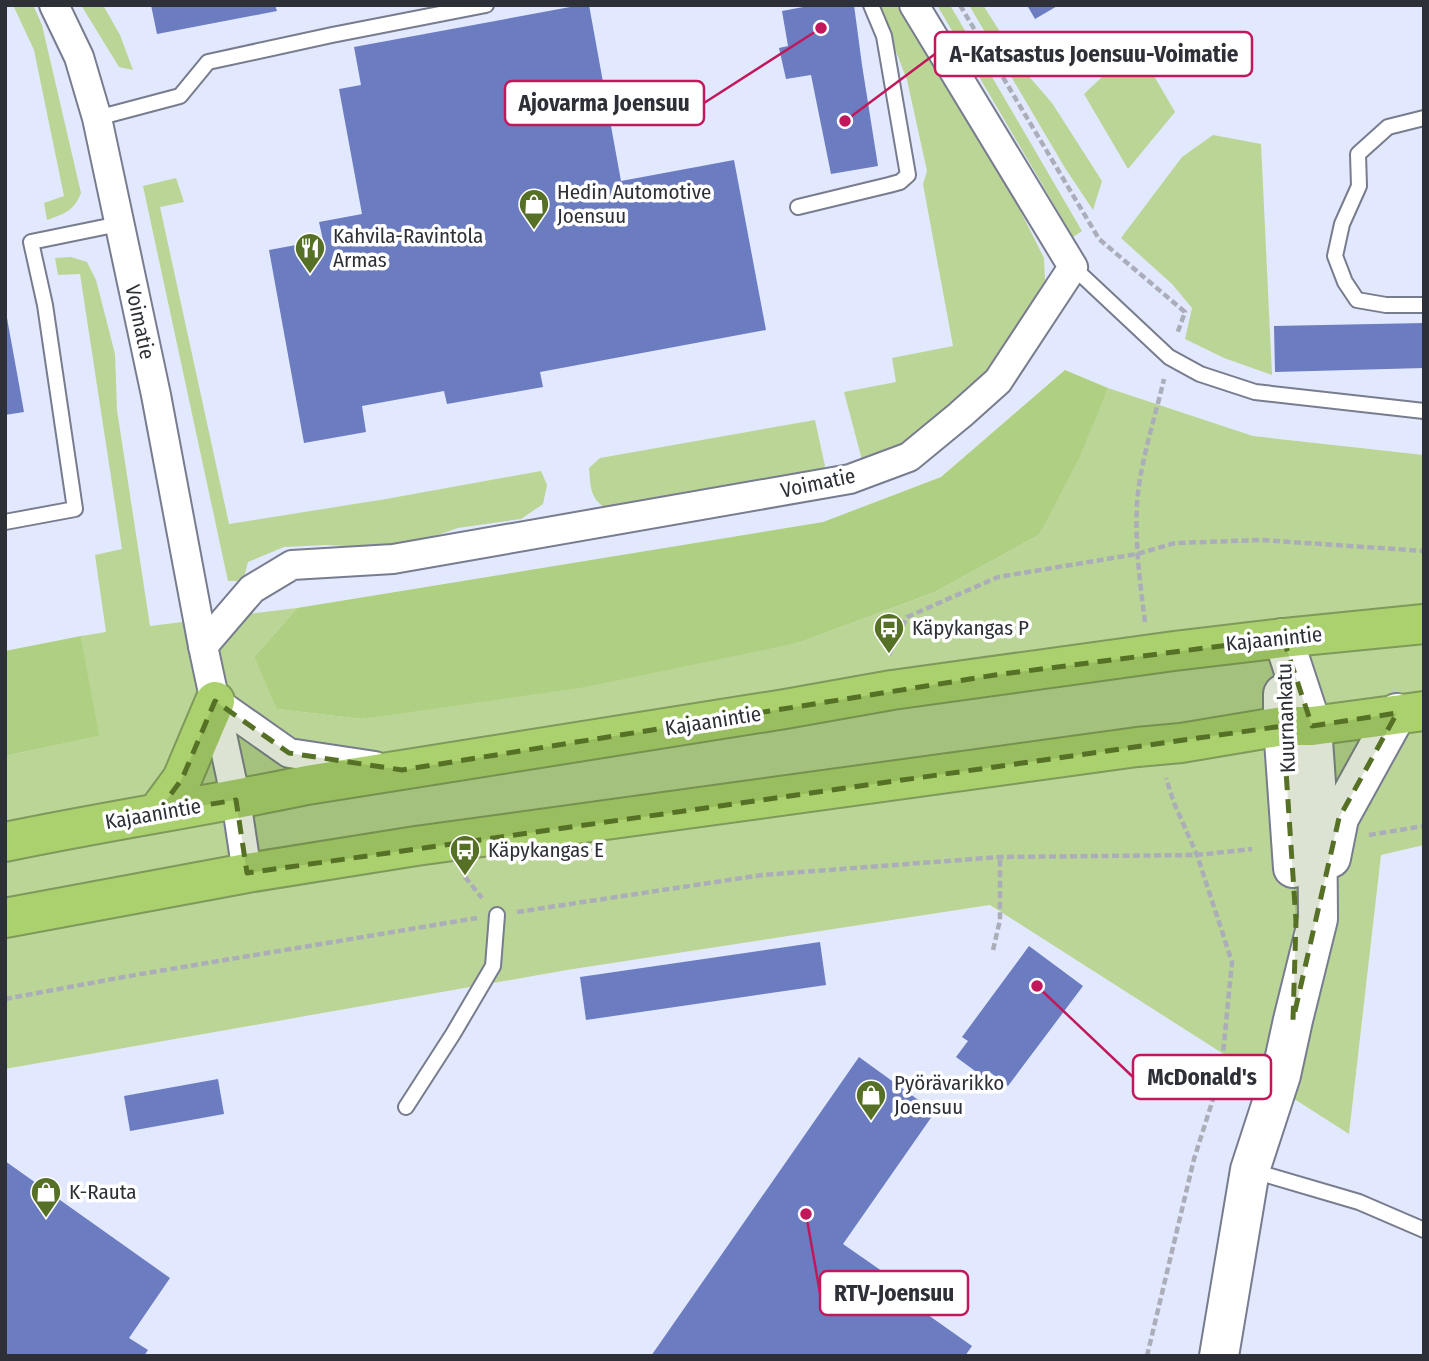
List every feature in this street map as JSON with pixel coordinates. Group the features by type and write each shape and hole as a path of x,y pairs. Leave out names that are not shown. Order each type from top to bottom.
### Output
{"highway":[{"name":"Kajaanintie","path":"5,842 307,785 892,690 1128,656 1424,624"},
{"path":"157,813 182,779 215,701"},
{"path":"5,918 247,873 416,846 1411,712"}],"street":[{"name":"Voimatie","path":"54,5 79,57 97,118 156,395 203,646 236,800 247,873"},
{"path":"914,5 1073,267"},
{"name":"Voimatie","path":"203,646 252,589 292,565 393,559 850,479 909,457 998,381 1073,267"},
{"name":"Kuurnankatu","path":"1219,1356 1250,1171 1281,1075 1318,919 1317,797 1298,726 1283,638"},
{"path":"215,701 289,752 402,770"},
{"path":"1318,919 1339,818 1411,712"},
{"name":"Kuurnankatu","path":"1293,1020 1296,921 1290,805 1298,726"}],"lane":[{"path":"97,118 180,96 208,62 486,5"},
{"path":"798,207 890,185 900,182 908,175 884,36 872,5"},
{"path":"1424,118 1388,127 1358,154 1359,186 1342,224 1335,256 1345,282 1357,300 1386,305 1424,305"},
{"path":"5,522 75,509 45,305 32,242 119,224"},
{"path":"1073,267 1169,357 1200,374 1255,392 1424,411"},
{"path":"406,1107 493,966 496,915"},
{"path":"1250,1171 1359,1202 1424,1230"}],"path":[{"path":"960,5 1100,239 1185,312 1169,357 1137,504 1137,554 1146,631"},
{"path":"889,655 907,617 998,577 1137,554 1175,543 1262,540 1424,551"},
{"path":"1147,1356 1194,1159 1222,1074 1232,962 1197,855 1174,803 1164,770"},
{"path":"1364,836 1424,826"},
{"path":"5,999 496,915 762,875 1000,857 1197,855 1252,849"},
{"path":"993,950 1000,920 1000,857"}],"highlighted area":[{"path":"1283,638 1312,726 1397,713 1339,818 1293,1020 1296,921 1283,726 247,873 236,800 157,813 182,779 215,701 289,753 402,770 995,675"}],"shaded area":[{"path":"5,5 1424,5 1424,455 1253,436 1108,388 1065,370 941,477 823,522 297,608 106,633 5,652"},
{"path":"1424,845 1424,1356 5,1356 5,1069 567,970 991,905 1349,1133 1381,854"}],"green space":[{"path":"13,5 33,5 42,25 81,193 68,211 47,220 44,203 64,196 34,50"},
{"path":"81,5 103,5 120,35 133,70 119,67"},
{"path":"878,5 896,5 1016,202 1044,258 1045,280 1032,310 980,380 946,419 883,458 862,460 844,392 896,382 892,358 953,346 923,184 927,171 907,80"},
{"path":"937,5 950,5 1082,231 1073,237"},
{"path":"969,5 983,5 1026,73 1052,103 1102,181 1093,210 1065,168"},
{"path":"1136,45 1175,112 1128,169 1084,94"},
{"path":"1213,135 1261,144 1272,375 1224,358 1185,339 1192,308 1172,284 1121,238 1182,157"},
{"path":"176,178 184,202 160,207 229,524 541,471 547,485 543,504 521,519 458,528 420,541 385,548 326,545 284,547 248,562 243,581 228,581 143,186"},
{"path":"71,257 87,262 96,280 115,354 117,410 150,626 297,608 254,657 278,709 361,719 801,642 935,592 1039,535 1108,388 1253,436 1424,455 1424,845 1381,855 1349,1134 990,905 567,970 5,1069 5,756 98,736 81,636 106,632 95,555 122,549 80,274 58,275 55,258"},
{"path":"1065,370 1108,388 1079,458 1039,535 935,592 801,642 585,687 361,719 277,709 254,657 297,608 823,522 941,477"},
{"path":"815,420 825,466 821,474 611,512 599,503 593,494 589,468 600,458"},
{"path":"81,636 99,736 5,756 5,651"}],"building":[{"path":"151,5 275,5 277,11 157,34"},
{"name":"Hedin Automotive Joensuu","path":"589,5 621,181 734,160 766,330 540,372 543,387 447,404 444,391 362,406 366,432 304,443 269,250 323,240 319,222 362,214 339,89 361,85 354,47"},
{"path":"814,5 854,5 878,166 831,174 811,75 786,79 779,48 788,46 782,11"},
{"path":"1027,5 1059,5 1035,19"},
{"path":"7,318 24,412 5,415 5,319"},
{"path":"1424,323 1424,368 1275,372 1274,326"},
{"path":"820,942 826,985 586,1020 580,977"},
{"path":"1029,946 1083,986 1008,1086 991,1073 986,1079 956,1057 968,1041 962,1037"},
{"path":"859,1057 935,1112 843,1244 902,1285 897,1293 972,1346 965,1356 651,1356"},
{"path":"218,1079 224,1114 130,1131 124,1096"},
{"name":"K-Rauta","path":"5,1161 170,1278 129,1338 148,1350 144,1356 5,1356"}],"place":[{"name":"Ajovarma Joensuu","path":"821,28"},
{"name":"A-Katsastus Joensuu-Voimatie","path":"845,121"},
{"name":"Hedin Automotive Joensuu","path":"534,231"},
{"name":"Kahvila-Ravintola Armas","path":"310,275"},
{"name":"Käpykangas P","path":"889,655"},
{"name":"Käpykangas E","path":"465,877"},
{"name":"McDonald's","path":"1037,986"},
{"name":"Pyörävarikko Joensuu","path":"871,1122"},
{"name":"RTV-Joensuu","path":"806,1214"},
{"name":"K-Rauta","path":"46,1219"}]}
